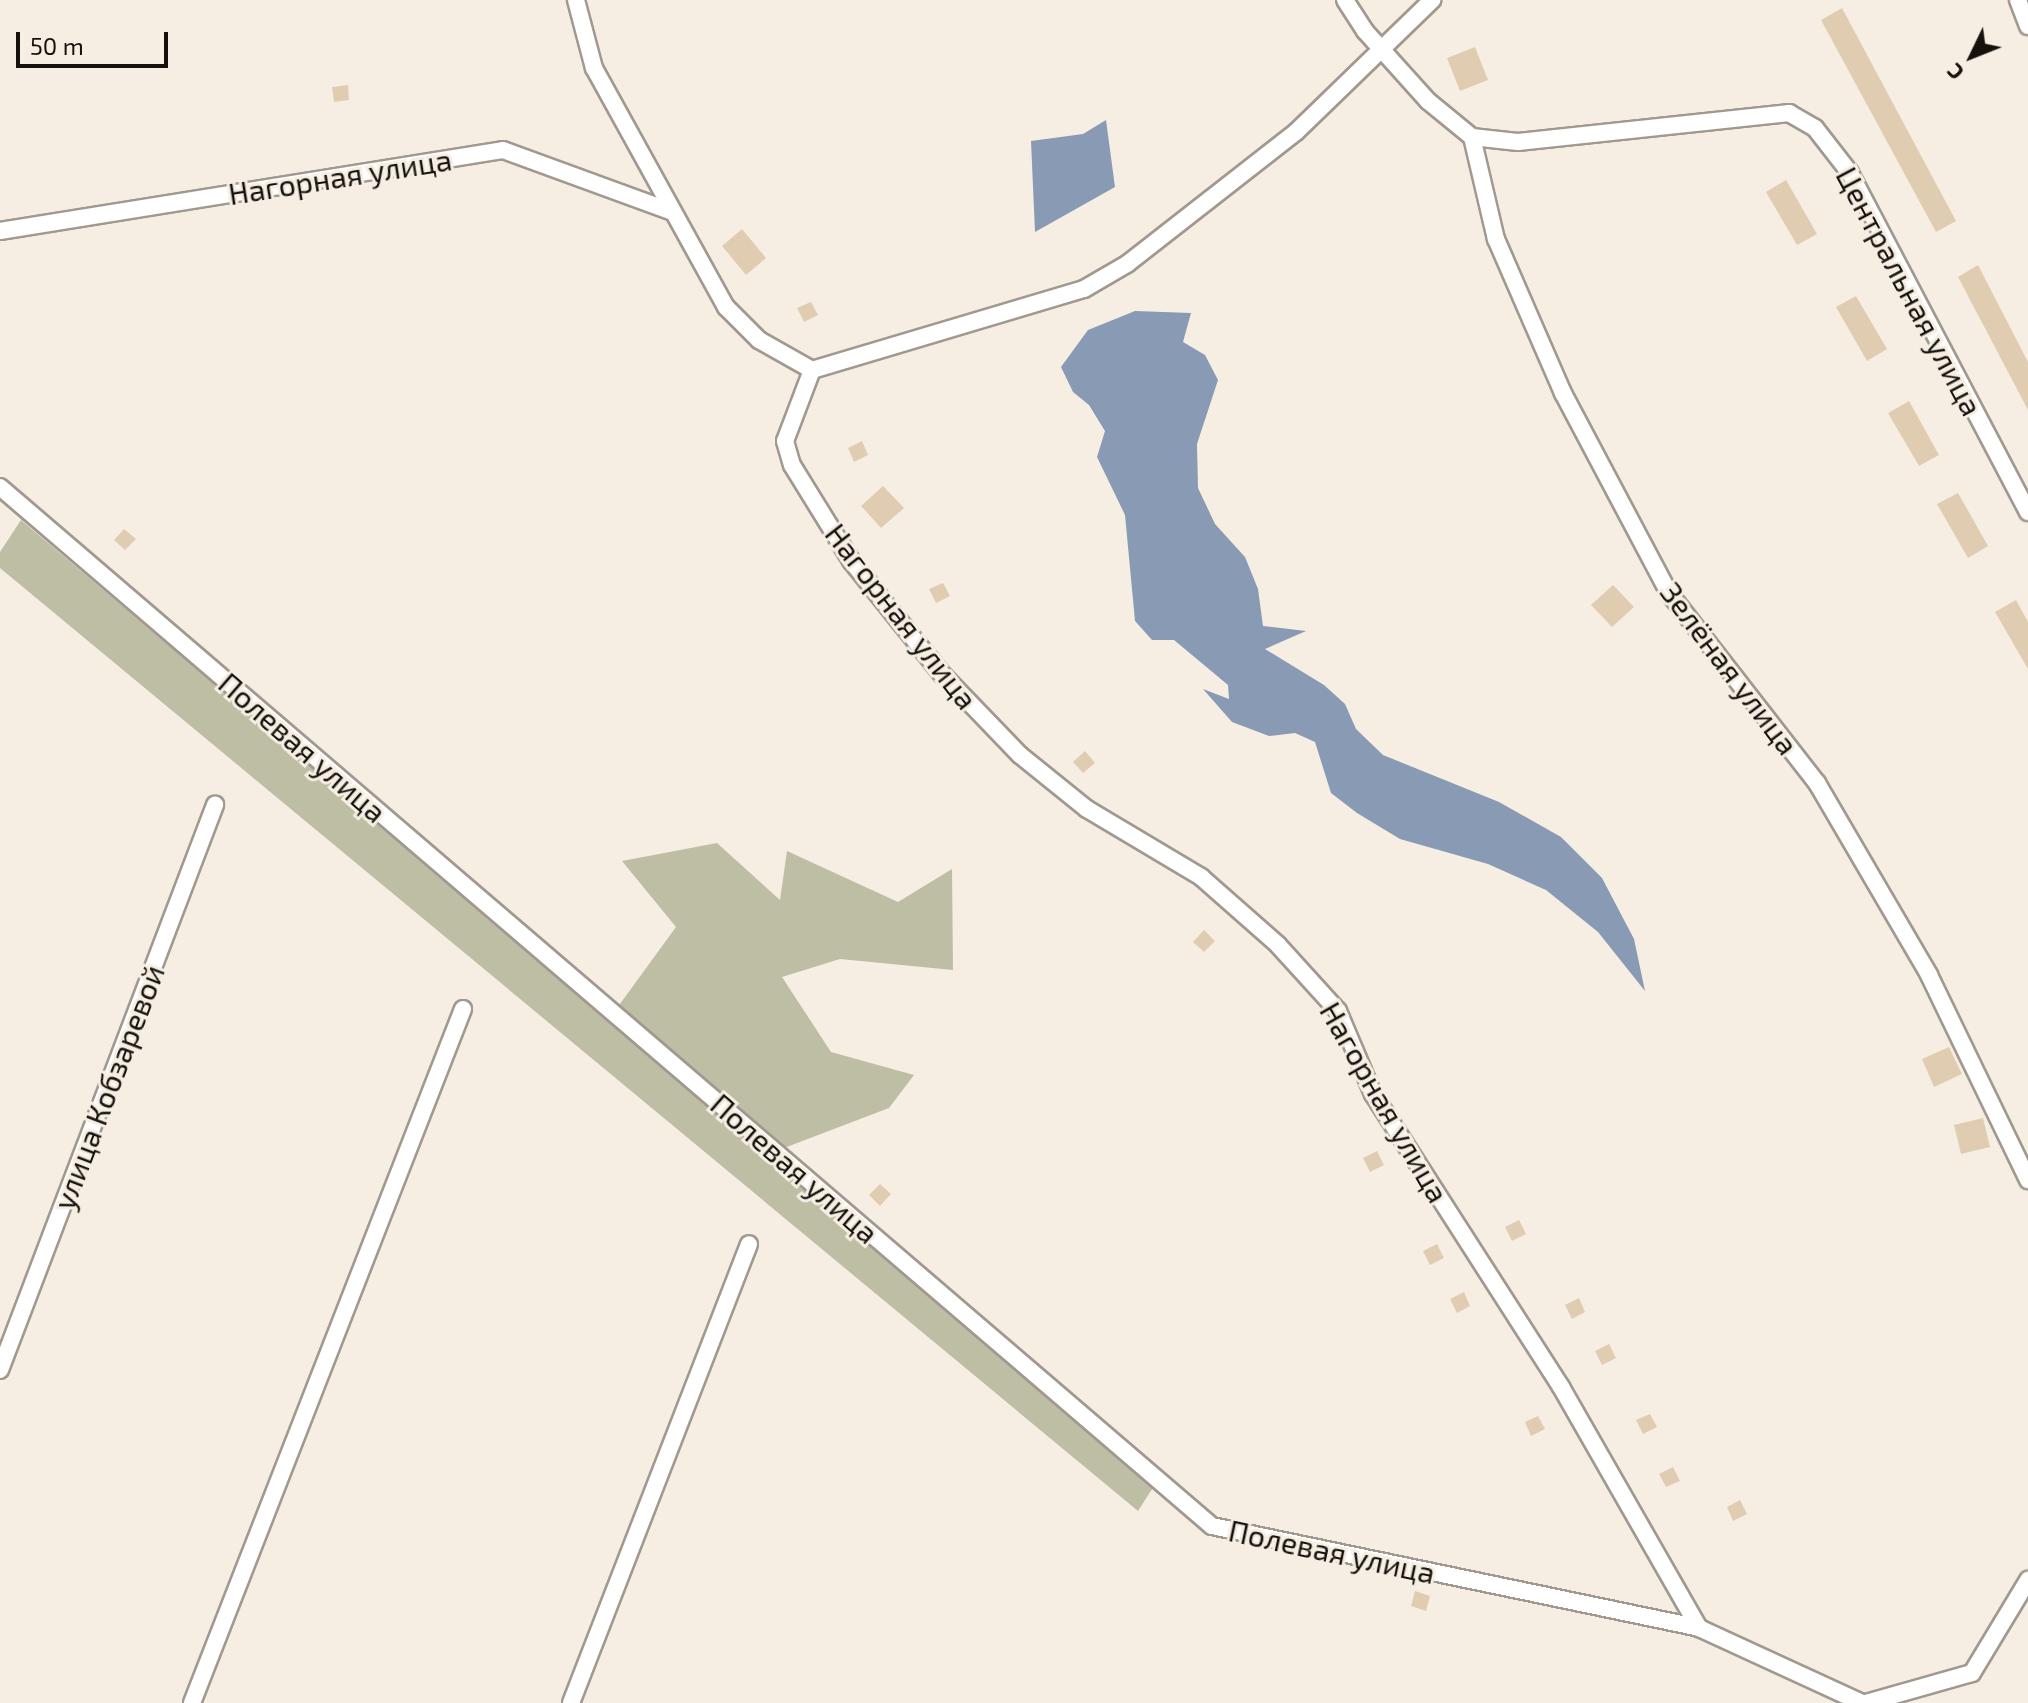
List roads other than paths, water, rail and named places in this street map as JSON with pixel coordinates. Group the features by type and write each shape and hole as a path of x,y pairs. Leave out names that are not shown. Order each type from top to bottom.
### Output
{"street":[{"path":"576,0 594,68 672,212 740,326 812,370 1084,289 1127,264 1296,132 1383,51 1432,0"},
{"path":"1345,0 1383,51 1428,101 1472,137"},
{"path":"2018,0 2028,26"},
{"name":"Центральная улица","path":"1472,137 1518,142 1789,113 1815,128 1850,173 2028,512"},
{"name":"Зелёная улица","path":"1472,137 1502,253 1563,393 1669,593 1817,783 1929,975 2028,1180"},
{"name":"Нагорная улица","path":"0,231 503,150 672,212"},
{"name":"Нагорная улица","path":"812,370 785,441 792,465 852,562 941,673 1020,755 1087,809 1201,877 1278,945 1338,1011 1373,1094 1561,1387 1699,1628"},
{"name":"Полевая улица","path":"0,487 1212,1526 1699,1628"},
{"name":"улица Кобзаревой","path":"0,1370 215,805"},
{"path":"192,1703 463,1009"},
{"path":"571,1703 749,1244"},
{"path":"1699,1628 1864,1703 1972,1673 2028,1580"}],"water":[{"path":"1106,120 1115,187 1035,232 1031,141 1083,134"},
{"path":"1135,311 1191,313 1183,342 1205,355 1218,380 1197,444 1198,488 1215,524 1245,557 1258,589 1263,626 1306,631 1265,649 1324,685 1345,704 1356,729 1383,755 1499,802 1561,837 1602,878 1634,939 1645,991 1598,932 1546,890 1488,864 1400,839 1357,813 1331,793 1315,742 1295,733 1269,736 1232,722 1203,689 1229,699 1228,685 1174,640 1152,640 1135,621 1125,515 1097,457 1105,431 1089,405 1073,392 1061,367 1088,330"}]}
